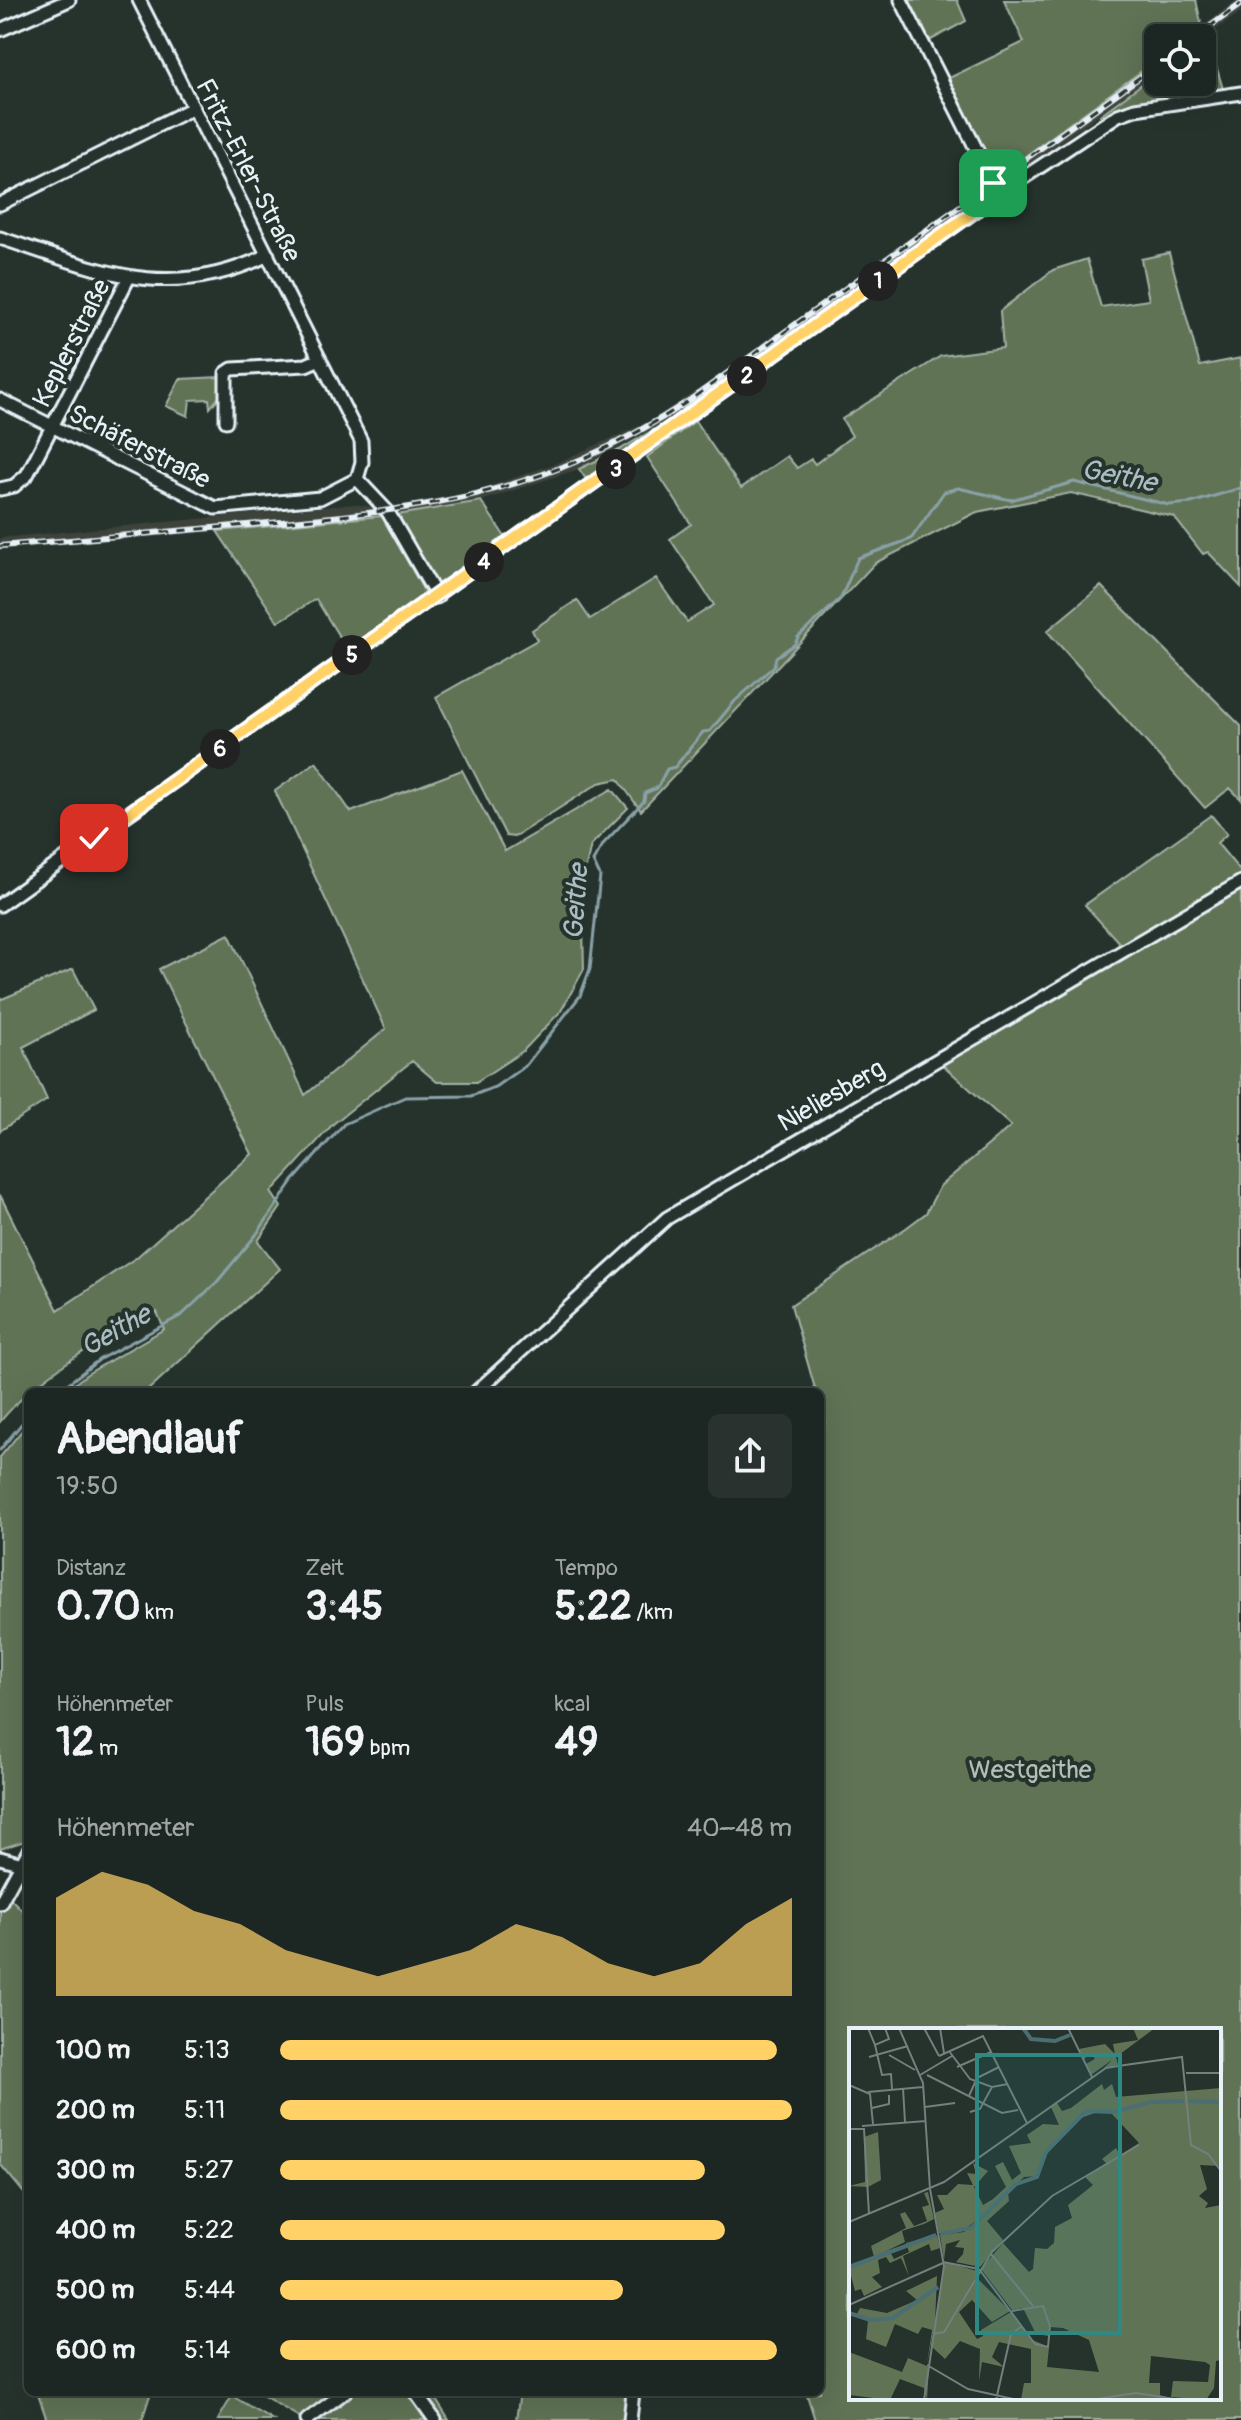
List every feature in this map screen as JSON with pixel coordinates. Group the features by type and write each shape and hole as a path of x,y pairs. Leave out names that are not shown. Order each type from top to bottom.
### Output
{"street":[{"path":"0,30 69,0"},
{"name":"Fritz-Erler-Straße","path":"139,0 361,441 362,462 357,479"},
{"path":"901,0 999,194"},
{"path":"0,905 437,597 999,194 1118,115 1135,109 1241,93"},
{"path":"0,204 193,108"},
{"path":"0,238 128,279 156,281 224,275 268,255"},
{"name":"Keplerstraße","path":"0,489 14,486 27,475 128,279"},
{"path":"226,421 226,373 232,369 306,365 320,359"},
{"name":"Schäferstraße","path":"0,400 215,508 320,498 357,479"},
{"path":"357,479 388,512 437,597"},
{"name":"Nieliesberg","path":"480,1388 667,1218 1241,882"},
{"path":"0,1858 24,1860"},
{"path":"0,1903 24,1863"},
{"path":"307,2420 340,2396"},
{"path":"418,2396 435,2420"},
{"path":"630,2420 633,2396"}],"shaded area":[{"path":"1241,0 1241,12 1216,29 1216,24 1205,24"},
{"path":"1144,69 1144,82 695,405 579,469 481,501 397,515 394,506 470,493 554,464 650,421 713,380"},
{"path":"354,504 378,508 382,516 0,550 0,538"}],"green space":[{"path":"909,0 957,0 966,21 929,41"},
{"path":"1004,0 1196,0 1201,24 1144,24 1144,69 994,179 947,79 1024,42"},
{"path":"1216,65 1223,89 1216,90"},
{"path":"1144,82 1144,96 1184,96 1128,106 1102,119 1100,115"},
{"path":"1169,253 1200,366 1241,358 1241,587 1208,552 1203,554 1174,517 1071,493 977,512 875,563 641,811 618,779 599,783 514,837 506,836 436,697 537,640 532,630 577,600 590,619 656,578 687,622 714,605 670,539 691,524 647,457 695,421 741,488 787,456 797,468 811,459 815,464 852,436 842,419 941,356 1003,348 1000,311 1053,270 1087,259 1101,307 1149,300 1141,259"},
{"path":"220,377 221,395 210,408 209,399 190,400 188,416 166,406 180,379"},
{"path":"695,405 588,482 579,469 619,450"},
{"path":"481,501 507,540 443,584 438,584 397,515"},
{"path":"382,516 424,591 422,598 348,651 316,599 278,622 217,531"},
{"path":"1101,586 1241,726 1241,799 1230,788 1205,808 1047,631"},
{"path":"316,762 351,812 462,770 505,851 612,789 628,808 591,845 582,885 584,969 561,1011 523,1051 476,1082 437,1082 412,1061 333,1124 271,1192 281,1207 258,1241 280,1269 150,1388 69,1388 87,1374 164,1329 157,1312 71,1360 34,1388 24,1388 24,1398 0,1422 0,1195 58,1310 137,1257 252,1154 159,969 229,934 305,1095 386,1029 275,791"},
{"name":"Westgeithe","path":"1211,815 1227,834 1217,843 1241,872 1241,2420 815,2420 807,2396 824,2396 825,1422 824,1388 815,1388 791,1305 926,1213 940,1186 1011,1126 936,1059 1142,933 1121,945 1085,905"},
{"path":"73,969 94,1010 23,1047 47,1100 0,1131 0,997 2,999"},
{"path":"24,1428 24,1841 0,1849 0,1457"},
{"path":"8,1896 24,1912 24,2193 0,2164 0,1911"},
{"path":"38,2396 150,2396 142,2420 47,2420"},
{"path":"232,2396 273,2420 218,2420"},
{"path":"264,2396 434,2396 449,2420 304,2420"},
{"path":"519,2396 631,2396 628,2420 516,2420"}],"waterway":[{"name":"Geithe","path":"62,1388 100,1359 182,1315 217,1282 256,1235 293,1181 344,1124 405,1097 471,1096 495,1087 526,1065 580,996 590,969 600,876 593,861 604,843 644,801 645,793 657,788 667,769 675,767 703,732 710,731 735,701 774,666 776,657 795,644 798,637 841,598 858,558 911,539 944,492 958,488 1011,500 1074,482 1169,505 1191,503 1241,488"},
{"name":"Geithe","path":"0,1450 24,1421"}],"railway":[{"path":"1213,24 1241,4"},
{"path":"0,546 309,519 424,505 530,479 583,459 636,433 690,400 1144,74"}],"route":[{"path":"94,838 437,597 999,194 993,183"}]}
